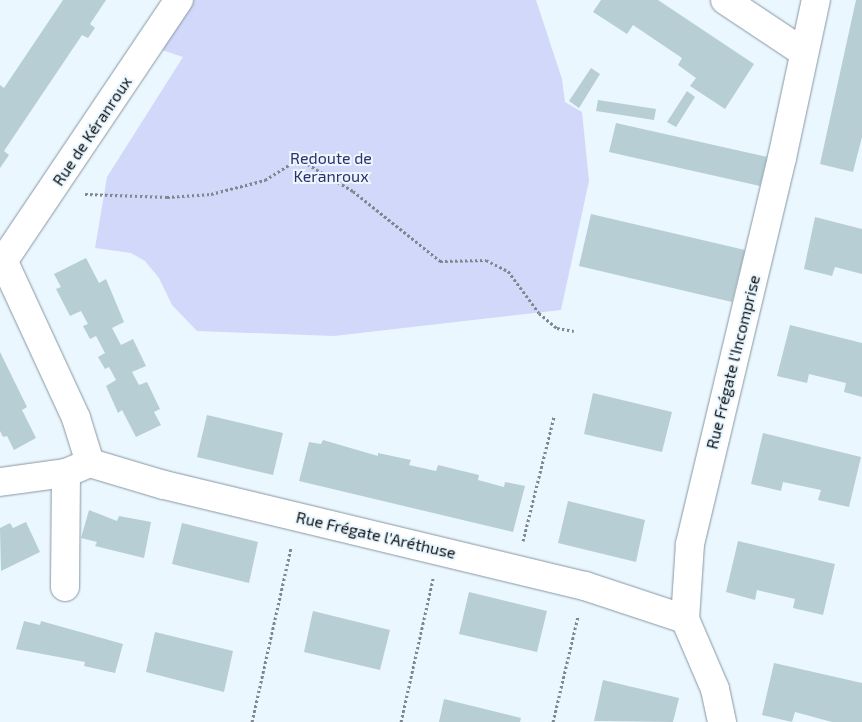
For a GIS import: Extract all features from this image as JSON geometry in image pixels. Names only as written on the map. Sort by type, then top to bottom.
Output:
[{"type":"street","name":"Rue de Kéranroux","points":[[78,468],[76,418],[2,264],[179,0]]},
{"type":"street","points":[[725,0],[803,52]]},
{"type":"street","name":"Rue Frégate l'Incomprise","points":[[722,722],[715,689],[685,619],[690,544],[782,158],[803,52],[816,0]]},
{"type":"street","points":[[65,587],[78,468]]},
{"type":"street","name":"Rue Frégate l'Aréthuse","points":[[0,482],[78,468],[164,485],[585,586],[685,619]]},
{"type":"path","points":[[52,192],[167,197],[211,194],[266,180],[299,159],[353,191],[440,261],[486,260],[508,271],[539,313],[557,328],[574,331]]},
{"type":"path","points":[[517,569],[554,417]]},
{"type":"path","points":[[252,722],[297,517]]},
{"type":"path","points":[[401,722],[432,582]]},
{"type":"path","points":[[553,722],[585,586]]},
{"type":"green space","name":"Redoute de Keranroux","points":[[194,0],[536,0],[562,79],[565,102],[582,112],[589,181],[561,310],[334,336],[197,331],[172,305],[159,278],[145,261],[131,253],[95,248],[107,177],[183,57],[162,50]]},
{"type":"building","points":[[63,0],[106,0],[90,24],[95,28],[88,38],[82,35],[4,151],[9,155],[0,168],[0,85],[4,88]]},
{"type":"building","points":[[601,0],[658,0],[754,64],[725,109],[690,86],[696,78],[678,65],[682,58],[633,25],[627,34],[593,12]]},
{"type":"building","points":[[856,0],[862,0],[862,137],[853,172],[820,164]]},
{"type":"building","points":[[591,68],[600,74],[579,108],[569,101]]},
{"type":"building","points":[[687,91],[695,97],[676,127],[667,122]]},
{"type":"building","points":[[598,100],[656,109],[654,120],[596,111]]},
{"type":"building","points":[[616,123],[767,157],[760,186],[609,152]]},
{"type":"building","points":[[591,214],[745,250],[732,302],[579,266]]},
{"type":"building","points":[[815,217],[862,229],[862,274],[835,267],[832,276],[804,269]]},
{"type":"building","points":[[86,258],[99,283],[106,279],[124,322],[112,328],[121,345],[133,339],[146,366],[132,372],[139,385],[147,382],[160,409],[154,412],[161,425],[136,437],[122,410],[118,413],[106,386],[116,380],[109,367],[105,369],[98,357],[105,353],[96,336],[90,339],[83,326],[88,324],[81,311],[70,316],[56,289],[61,287],[54,274]]},
{"type":"building","points":[[790,325],[862,343],[862,397],[844,392],[846,383],[809,374],[807,383],[777,376]]},
{"type":"building","points":[[0,352],[27,407],[22,410],[36,438],[14,450],[7,436],[3,437],[0,431]]},
{"type":"building","points":[[593,393],[672,412],[662,452],[584,434]]},
{"type":"building","points":[[207,415],[283,433],[273,475],[197,457]]},
{"type":"building","points":[[763,433],[861,457],[849,507],[818,500],[821,490],[783,482],[781,491],[751,484]]},
{"type":"building","points":[[323,440],[378,456],[378,453],[411,460],[409,465],[436,471],[438,465],[479,475],[478,480],[504,487],[505,482],[525,486],[513,532],[299,481],[309,442],[321,444]]},
{"type":"building","points":[[568,501],[645,520],[636,562],[558,543]]},
{"type":"building","points":[[89,510],[117,521],[119,516],[151,522],[144,558],[95,546],[97,542],[81,538]]},
{"type":"building","points":[[26,522],[40,552],[1,571],[0,528],[10,523],[13,528]]},
{"type":"building","points":[[182,523],[258,542],[249,583],[172,564]]},
{"type":"building","points":[[738,541],[835,564],[823,615],[793,608],[795,599],[757,590],[755,600],[726,592]]},
{"type":"building","points":[[469,592],[547,611],[537,652],[459,634]]},
{"type":"building","points":[[313,611],[390,630],[380,670],[304,652]]},
{"type":"building","points":[[24,621],[40,625],[41,621],[123,644],[115,673],[84,666],[85,662],[16,649]]},
{"type":"building","points":[[155,632],[233,651],[224,692],[146,672]]},
{"type":"building","points":[[774,663],[862,683],[862,722],[832,722],[795,712],[792,722],[762,715]]},
{"type":"building","points":[[603,680],[679,698],[673,722],[594,721]]},
{"type":"building","points":[[444,699],[521,718],[520,722],[439,722]]}]
